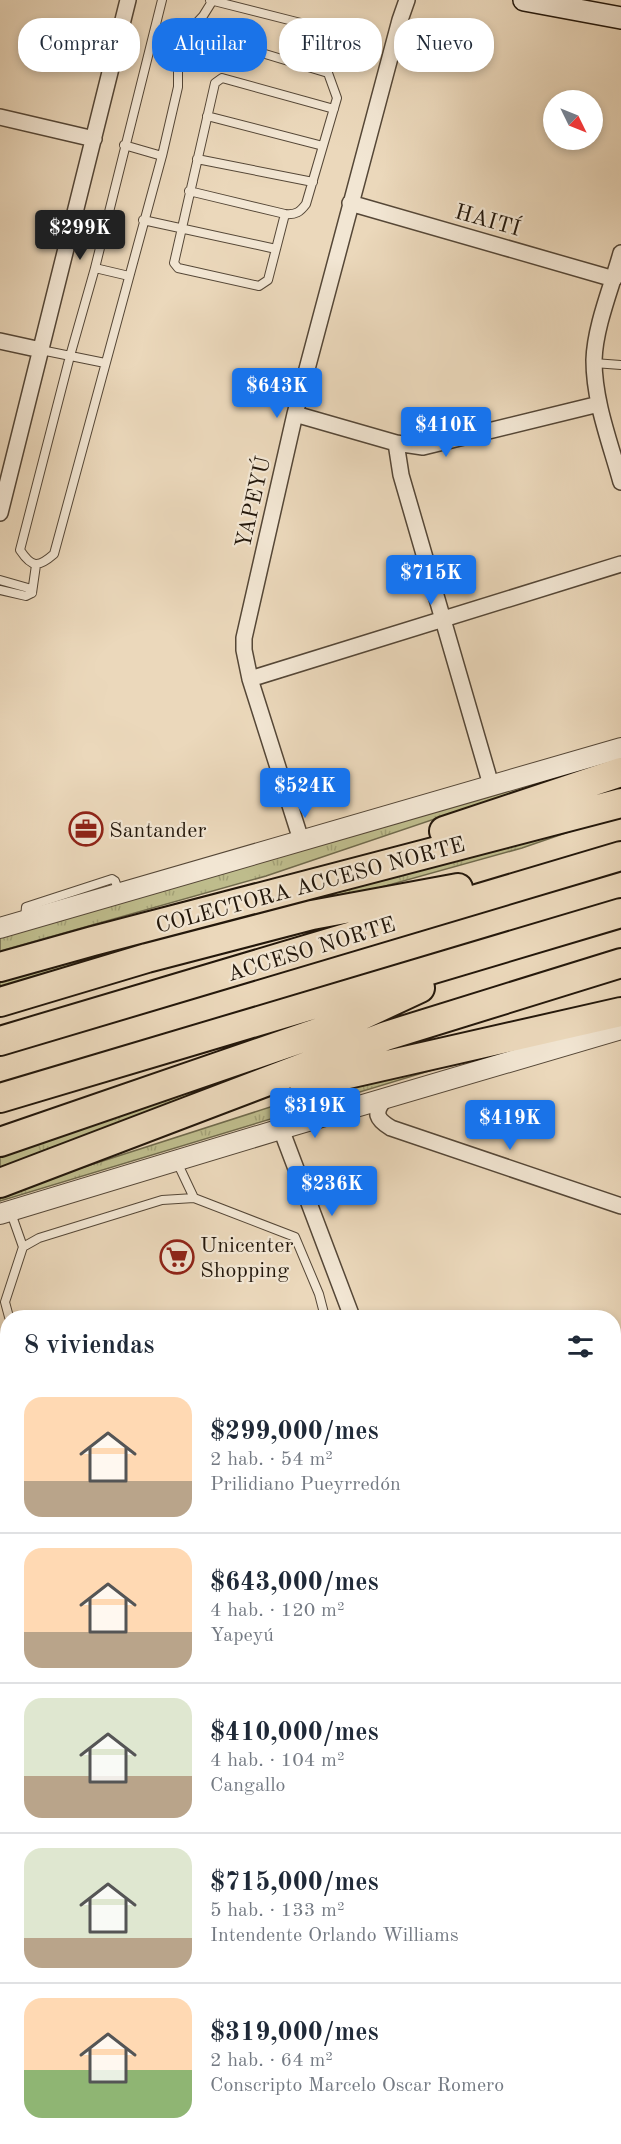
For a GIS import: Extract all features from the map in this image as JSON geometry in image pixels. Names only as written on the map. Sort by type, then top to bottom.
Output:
[{"type":"highway","points":[[215,908],[621,772]]},
{"type":"highway","name":"COLECTORA ACCESO NORTE","points":[[0,967],[215,908],[621,803]]},
{"type":"highway","points":[[0,1002],[147,958],[312,915],[613,858]]},
{"type":"highway","name":"ACCESO NORTE","points":[[0,1041],[613,858]]},
{"type":"highway","points":[[0,1098],[621,913]]},
{"type":"highway","points":[[0,1142],[343,1024],[504,948]]},
{"type":"highway","points":[[0,1183],[386,1036],[621,963]]},
{"type":"highway","points":[[171,1118],[323,1078],[621,1012]]},
{"type":"main road","points":[[524,0],[621,18]]},
{"type":"street","points":[[0,513],[128,0]]},
{"type":"street","name":"YAPEYÚ","points":[[301,840],[250,679],[244,638],[296,414],[350,203],[400,20],[408,0]]},
{"type":"street","points":[[0,117],[94,139]]},
{"type":"street","name":"HAITÍ","points":[[350,203],[614,279]]},
{"type":"street","points":[[621,253],[602,317],[594,363],[598,404],[621,482]]},
{"type":"street","points":[[0,340],[41,350]]},
{"type":"street","points":[[296,414],[396,443],[423,447],[598,404]]},
{"type":"street","points":[[396,443],[401,475],[491,785]]},
{"type":"street","points":[[250,679],[621,564]]},
{"type":"street","points":[[0,928],[621,748]]},
{"type":"street","points":[[5,1213],[176,1160],[621,1029]]},
{"type":"street","points":[[384,1100],[377,1114],[380,1120],[391,1128],[621,1206]]},
{"type":"street","points":[[281,1129],[349,1310]]},
{"type":"lane","points":[[162,0],[95,268],[20,550],[27,561],[36,565],[44,563],[54,554],[162,156],[178,87],[178,72]]},
{"type":"lane","points":[[201,18],[212,0],[282,18]]},
{"type":"lane","points":[[189,191],[294,214],[301,211],[306,204],[337,98],[328,73],[267,55]]},
{"type":"lane","points":[[285,213],[268,280],[259,286],[178,268],[174,263],[214,83],[222,78],[334,109]]},
{"type":"lane","points":[[207,116],[323,146]]},
{"type":"lane","points":[[124,146],[162,156]]},
{"type":"lane","points":[[197,159],[313,182]]},
{"type":"lane","points":[[143,220],[276,249]]},
{"type":"lane","points":[[95,268],[129,276]]},
{"type":"lane","points":[[41,350],[105,363]]},
{"type":"lane","points":[[594,363],[621,365]]},
{"type":"lane","points":[[32,593],[36,565]]},
{"type":"lane","points":[[0,580],[28,588],[32,593]]},
{"type":"lane","points":[[0,590],[26,596],[32,593]]},
{"type":"lane","points":[[176,1160],[194,1198]]},
{"type":"lane","points":[[7,1310],[4,1302],[23,1247],[39,1238],[162,1200],[194,1198],[295,1237],[319,1294],[323,1310]]},
{"type":"lane","points":[[5,1213],[23,1247]]},
{"type":"green space","points":[[621,756],[266,876],[0,951],[0,933]]},
{"type":"green space","points":[[621,814],[522,848],[0,993],[0,982],[200,924]]},
{"type":"green space","points":[[390,1022],[0,1168],[0,1156]]},
{"type":"green space","points":[[515,1045],[0,1201],[0,1194],[292,1100]]},
{"type":"place","name":"Santander","points":[[86,829]]},
{"type":"place","name":"Unicenter Shopping","points":[[177,1257]]}]
